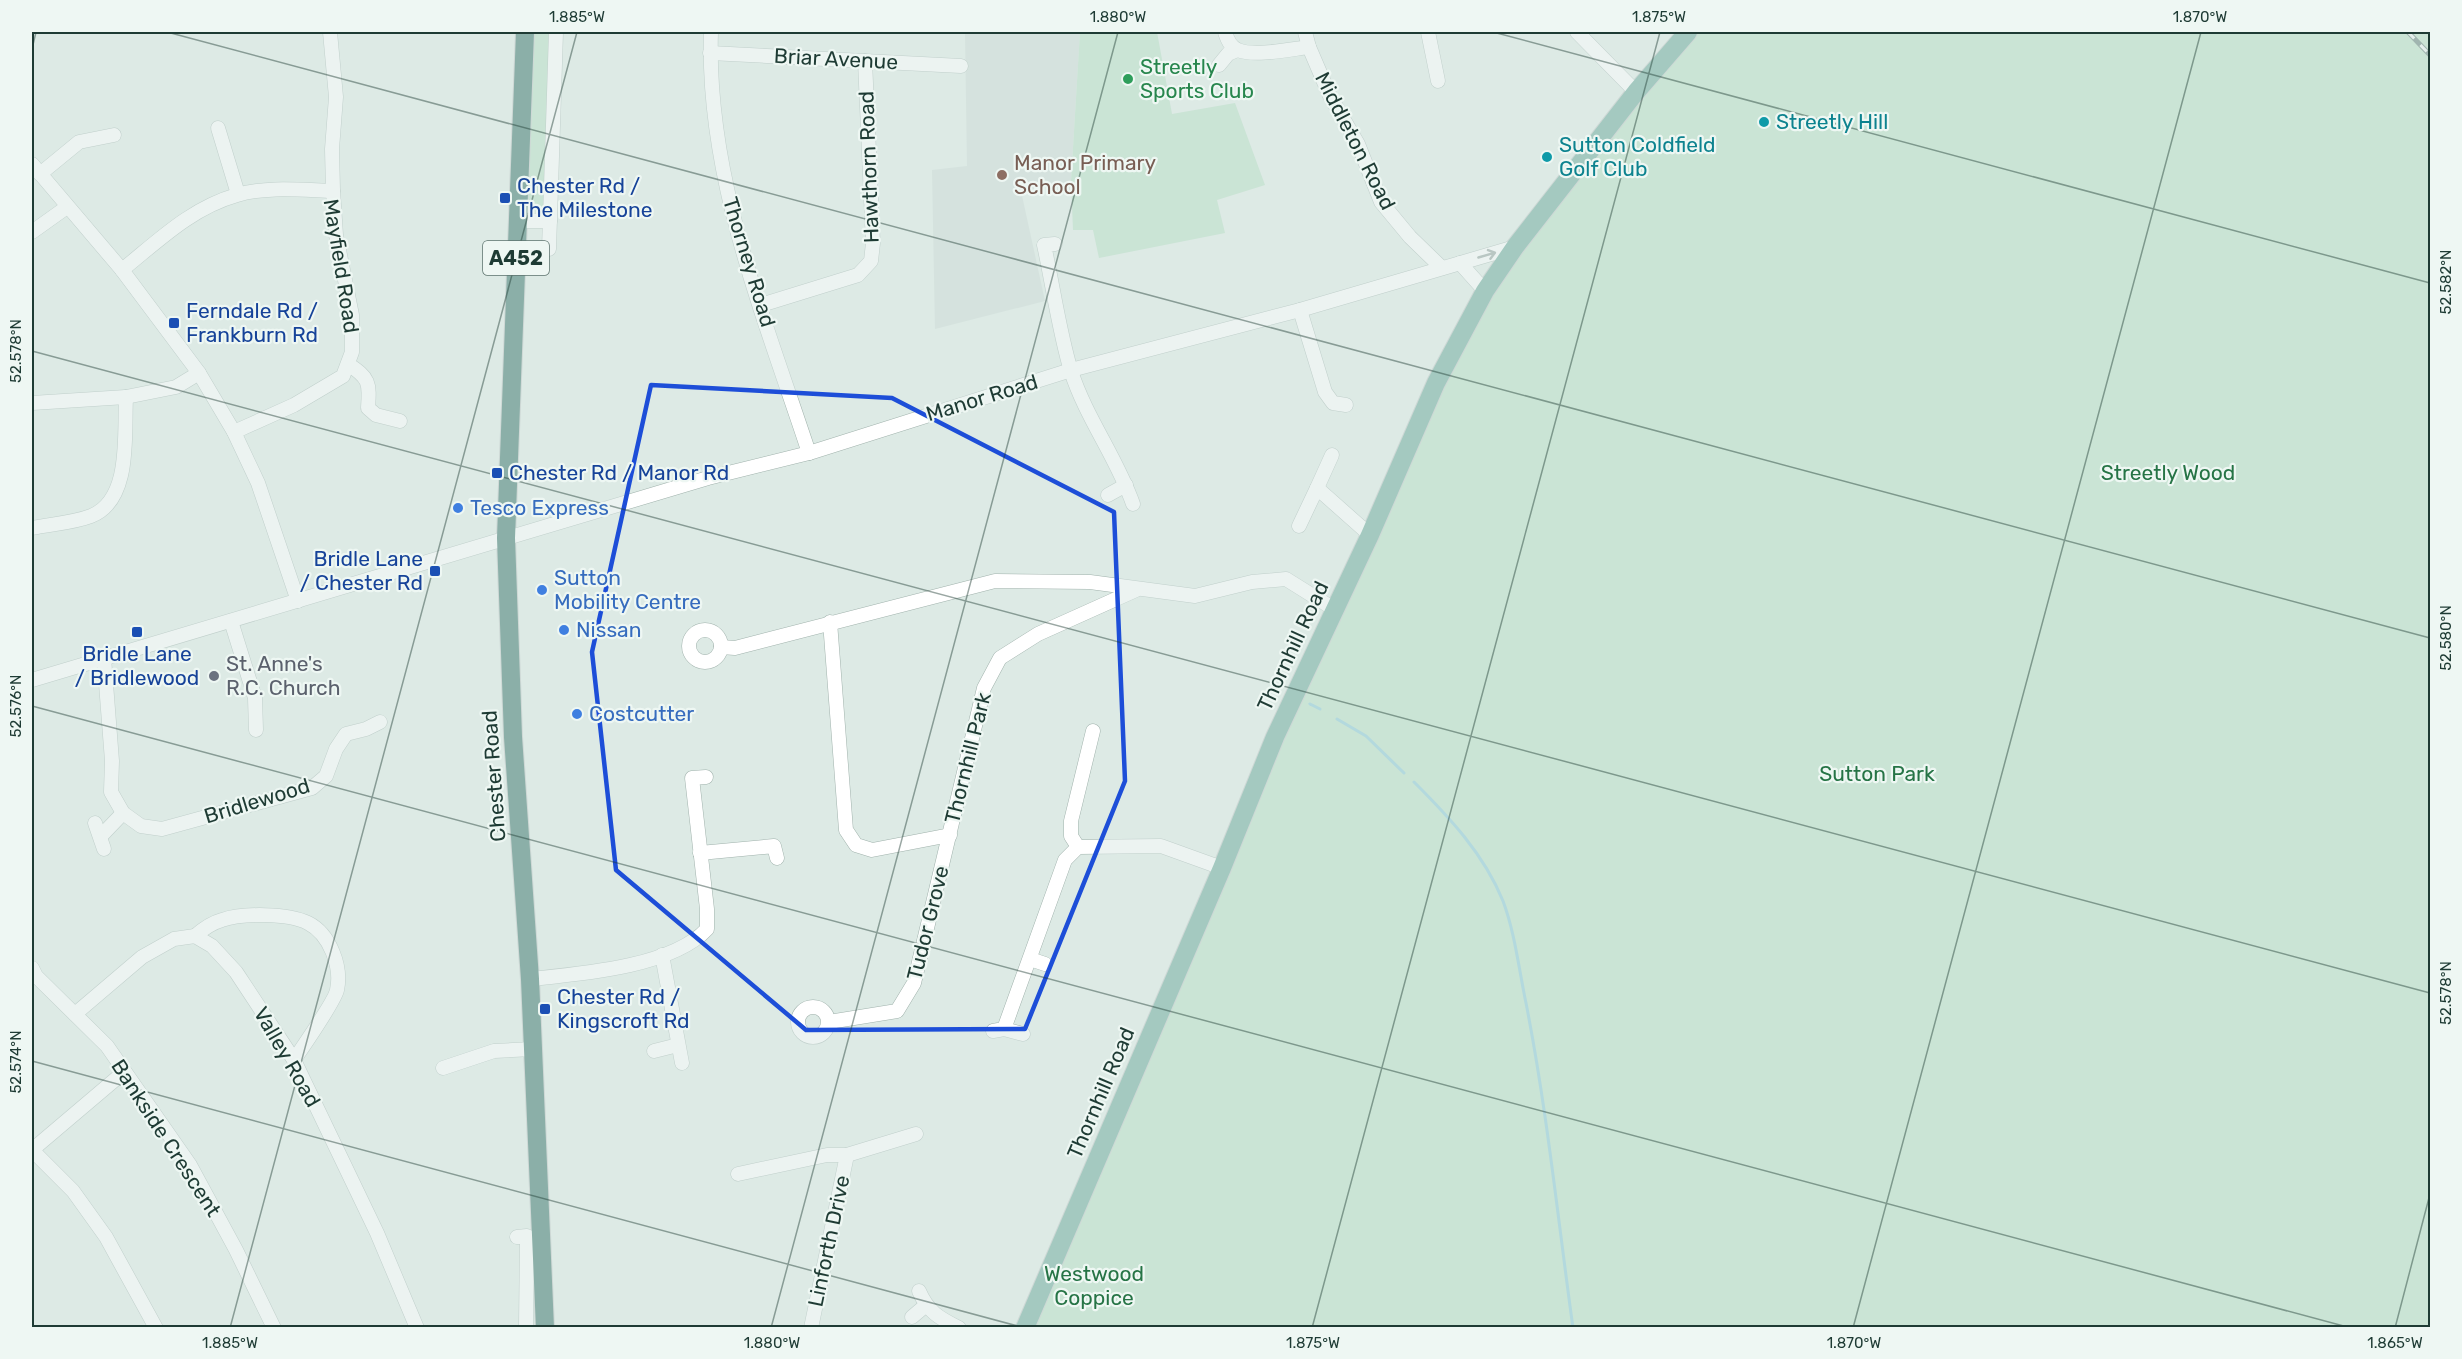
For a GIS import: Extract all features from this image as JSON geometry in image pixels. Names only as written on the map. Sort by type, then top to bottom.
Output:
[{"type":"highway","name":"Chester Road","points":[[525,32],[506,538],[513,737],[530,980],[545,1328]]},
{"type":"main road","name":"Thornhill Road","points":[[1025,1328],[1222,868],[1275,737],[1370,535],[1436,383],[1485,291],[1515,247],[1636,92],[1688,32]]},
{"type":"street","points":[[330,32],[336,96],[332,149],[333,191]]},
{"type":"street","points":[[549,249],[556,32]]},
{"type":"street","name":"Thorney Road","points":[[711,32],[710,53],[715,113],[730,210],[809,453]]},
{"type":"street","points":[[1225,32],[1227,41],[1237,50]]},
{"type":"street","name":"Middleton Road","points":[[1305,32],[1330,96],[1358,144],[1381,202],[1410,237],[1442,268]]},
{"type":"street","points":[[1428,32],[1438,81]]},
{"type":"street","points":[[1577,32],[1636,92]]},
{"type":"street","points":[[1219,65],[1228,54],[1237,50],[1256,52],[1309,47]]},
{"type":"street","name":"Briar Avenue","points":[[710,53],[961,66]]},
{"type":"street","name":"Hawthorn Road","points":[[761,305],[858,275],[871,261],[873,243],[864,61]]},
{"type":"street","points":[[218,128],[238,194]]},
{"type":"street","points":[[114,135],[79,142],[36,169],[122,270],[199,373],[234,432],[258,483],[298,601]]},
{"type":"street","name":"Mayfield Road","points":[[122,270],[183,220],[210,205],[238,194],[275,189],[333,191],[336,235],[352,315],[352,352],[348,364],[343,376],[294,405],[234,432]]},
{"type":"street","points":[[32,232],[67,207]]},
{"type":"street","points":[[517,221],[550,221]]},
{"type":"street","points":[[1055,244],[1044,245],[1071,370],[1095,428],[1126,485],[1133,504]]},
{"type":"street","name":"Manor Road","points":[[32,680],[708,478],[809,453],[1071,370],[1300,310],[1515,247]]},
{"type":"street","points":[[1460,263],[1485,291]]},
{"type":"street","points":[[1300,310],[1325,392],[1333,403],[1346,405]]},
{"type":"street","points":[[348,364],[365,376],[369,393],[368,408],[376,415],[400,420]]},
{"type":"street","points":[[32,403],[126,397],[176,387],[199,373]]},
{"type":"street","points":[[32,528],[92,516],[112,501],[122,479],[126,397]]},
{"type":"street","points":[[1299,526],[1332,455]]},
{"type":"street","points":[[1108,495],[1126,485]]},
{"type":"street","points":[[1317,488],[1370,535]]},
{"type":"street","name":"Thornhill Park","points":[[721,647],[735,648],[995,581],[1090,582],[1136,590],[1195,596],[1252,582],[1286,579],[1335,609]]},
{"type":"street","name":"Thornhill Park","points":[[830,622],[846,830],[856,845],[872,850],[950,836],[984,688],[1000,658],[1038,634],[1136,590]]},
{"type":"street","points":[[231,621],[255,698],[256,730]]},
{"type":"street","points":[[95,823],[102,843],[123,813],[111,792],[112,761],[104,658]]},
{"type":"street","name":"Bridlewood","points":[[123,813],[141,826],[162,829],[312,788],[326,776],[336,749],[346,734],[368,736],[380,722]]},
{"type":"street","points":[[1078,847],[1071,836],[1071,821],[1091,768],[1093,731]]},
{"type":"street","points":[[530,980],[598,972],[662,955],[696,941],[707,929],[707,909],[692,778],[706,777]]},
{"type":"street","name":"Tudor Grove","points":[[829,1022],[897,1011],[906,999],[914,984],[950,836]]},
{"type":"street","points":[[700,853],[774,846],[777,858]]},
{"type":"street","points":[[1023,1034],[999,1030],[1030,959],[1065,860],[1078,847],[1161,846],[1222,868]]},
{"type":"street","points":[[1054,890],[1069,894]]},
{"type":"street","points":[[75,1014],[142,957],[174,939],[195,936],[208,925],[224,919],[246,916],[283,916],[308,923],[324,936],[336,960],[339,980],[337,994],[294,1060]]},
{"type":"street","name":"Valley Road","points":[[195,936],[212,946],[236,972],[294,1060],[377,1233],[417,1328]]},
{"type":"street","points":[[662,955],[681,1064]]},
{"type":"street","points":[[1030,959],[1045,964]]},
{"type":"street","name":"Bankside Crescent","points":[[32,968],[36,976],[107,1046],[190,1166],[236,1250],[274,1328]]},
{"type":"street","points":[[654,1051],[678,1045]]},
{"type":"street","points":[[442,1068],[494,1051],[532,1049]]},
{"type":"street","points":[[124,1072],[32,1150],[73,1191],[106,1237],[156,1328]]},
{"type":"street","points":[[747,1176],[827,1155],[847,1155],[903,1144],[916,1134]]},
{"type":"street","name":"Linforth Drive","points":[[811,1328],[847,1155]]},
{"type":"street","points":[[517,1237],[526,1236],[526,1328]]},
{"type":"street","points":[[919,1291],[925,1306],[940,1318],[959,1328]]},
{"type":"street","points":[[912,1317],[925,1306]]},
{"type":"highlighted area","points":[[651,385],[892,398],[1114,512],[1125,781],[1025,1029],[806,1030],[616,870],[592,652]]},
{"type":"shaded area","name":"Manor Primary School","points":[[965,32],[1080,32],[1071,181],[1021,191],[1045,301],[935,329],[932,170],[967,166]]},
{"type":"green space","points":[[533,32],[551,32],[545,206],[541,215],[528,211]]},
{"type":"green space","points":[[1080,32],[1157,32],[1172,114],[1235,103],[1265,185],[1217,200],[1225,233],[1099,258],[1093,230],[1073,230],[1071,181]]},
{"type":"green space","name":"Sutton Park","points":[[1699,32],[2430,32],[2430,1327],[1031,1328],[1342,605],[1472,325],[1525,243],[1592,153]]},
{"type":"waterway","points":[[1310,704],[1320,709]]},
{"type":"waterway","points":[[1337,719],[1366,736],[1404,773]]},
{"type":"waterway","points":[[1414,782],[1453,823],[1476,852],[1495,884],[1511,926],[1540,1084],[1573,1328]]},
{"type":"railway","points":[[2408,32],[2430,55]]},
{"type":"place","name":"Streetly Sports Club","points":[[1128,79]]},
{"type":"place","name":"Streetly Hill","points":[[1764,122]]},
{"type":"place","name":"Sutton Coldfield Golf Club","points":[[1547,157]]},
{"type":"place","name":"Manor Primary School","points":[[1002,175]]},
{"type":"place","name":"Chester Rd / The Milestone","points":[[505,198]]},
{"type":"place","name":"Ferndale Rd / Frankburn Rd","points":[[174,323]]},
{"type":"place","name":"Chester Rd / Manor Rd","points":[[497,473]]},
{"type":"place","name":"Tesco Express","points":[[458,508]]},
{"type":"place","name":"Bridle Lane / Chester Rd","points":[[435,571]]},
{"type":"place","name":"Sutton Mobility Centre","points":[[542,590]]},
{"type":"place","name":"Nissan","points":[[564,630]]},
{"type":"place","name":"Bridle Lane / Bridlewood","points":[[137,632]]},
{"type":"place","name":"St. Anne's R.C. Church","points":[[214,676]]},
{"type":"place","name":"Costcutter","points":[[577,714]]},
{"type":"place","name":"Chester Rd / Kingscroft Rd","points":[[545,1009]]},
{"type":"park label","name":"Streetly Wood","points":[[2168,473]]},
{"type":"park label","name":"Westwood Coppice","points":[[1094,1286]]}]
